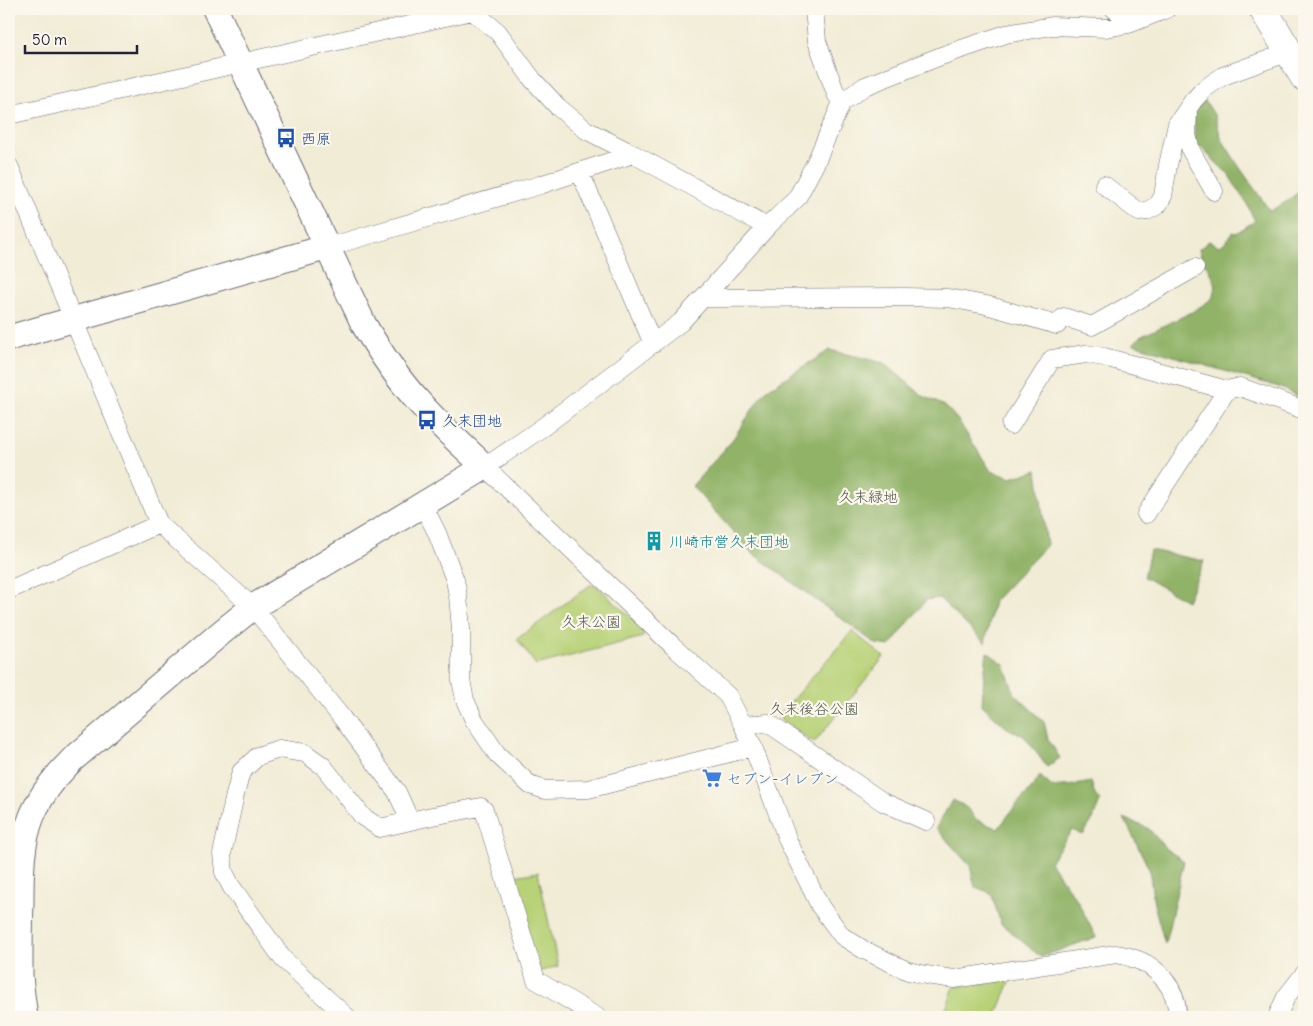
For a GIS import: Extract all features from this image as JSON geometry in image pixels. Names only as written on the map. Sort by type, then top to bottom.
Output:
[{"type":"main road","points":[[1263,9],[1298,60]]},
{"type":"street","points":[[215,9],[364,325],[378,349],[417,400],[673,646],[728,696],[753,748],[788,841],[820,906],[842,936],[864,950],[908,971],[954,979],[1116,954],[1133,958],[1149,966],[1163,977],[1176,1002],[1177,1017]]},
{"type":"street","points":[[814,9],[817,42],[836,94],[842,102]]},
{"type":"street","points":[[1114,9],[1134,22]]},
{"type":"street","points":[[25,1017],[20,977],[22,869],[14,834],[32,816],[42,795],[72,760],[253,607],[485,467],[543,427],[681,322],[767,227],[797,198],[815,164],[842,102],[865,86],[941,56],[1006,34],[1052,26],[1106,28],[1129,24],[1167,9]]},
{"type":"street","points":[[9,115],[242,64],[471,10],[498,32],[533,80],[558,108],[586,130],[767,227]]},
{"type":"street","points":[[1104,185],[1139,212],[1147,211],[1158,205],[1164,196],[1168,165],[1177,124],[1204,89],[1223,76],[1298,60]]},
{"type":"street","points":[[1188,108],[1187,135],[1192,151],[1214,191]]},
{"type":"street","points":[[9,338],[540,185],[633,154]]},
{"type":"street","points":[[9,166],[159,524],[253,607],[342,718],[397,792],[410,821]]},
{"type":"street","points":[[580,172],[653,344]]},
{"type":"street","points":[[704,298],[948,298],[986,305],[1057,325],[1064,317],[1092,326],[1194,268]]},
{"type":"street","points":[[1011,425],[1052,359],[1086,354],[1104,357],[1227,390],[1240,387],[1304,410]]},
{"type":"street","points":[[1146,514],[1227,390]]},
{"type":"street","points":[[423,505],[437,533],[455,580],[462,629],[461,680],[465,700],[474,720],[497,754],[530,785],[545,790],[588,790],[753,748]]},
{"type":"street","points":[[9,590],[159,524]]},
{"type":"street","points":[[743,725],[768,723],[883,802],[926,821]]},
{"type":"street","points":[[347,1017],[283,959],[231,886],[224,872],[222,854],[241,772],[258,756],[279,749],[304,753],[323,766],[363,817],[380,828],[481,807],[484,810],[536,980],[597,1017]]},
{"type":"street","points":[[1277,1017],[1286,997],[1301,983]]},
{"type":"green space","points":[[1204,99],[1215,116],[1221,138],[1270,211],[1286,202],[1301,190],[1302,192],[1304,191],[1304,400],[1282,388],[1133,344],[1140,337],[1192,312],[1212,299],[1215,288],[1214,280],[1202,262],[1199,249],[1209,241],[1218,246],[1220,245],[1232,232],[1236,233],[1255,221],[1247,204],[1228,174],[1196,143],[1193,113]]},
{"type":"green space","name":"久末緑地","points":[[830,350],[884,363],[923,396],[945,406],[957,419],[991,471],[1011,478],[1037,470],[1047,545],[994,601],[985,643],[939,598],[926,600],[890,646],[876,644],[752,553],[692,486],[731,442],[760,398],[769,388]]},
{"type":"green space","points":[[1150,550],[1204,561],[1187,601],[1144,577]]},
{"type":"green space","name":"久末公園","points":[[590,585],[597,586],[643,629],[643,637],[536,665],[517,639]]},
{"type":"green space","name":"久末後谷公園","points":[[852,631],[884,657],[814,743],[781,720],[780,714]]},
{"type":"green space","points":[[987,652],[1004,664],[1014,693],[1044,722],[1048,739],[1060,758],[1047,767],[1024,736],[1007,728],[982,705]]},
{"type":"green space","points":[[1040,776],[1052,787],[1091,782],[1095,795],[1100,801],[1093,819],[1083,835],[1072,830],[1050,862],[1078,902],[1096,937],[1041,957],[1001,924],[991,893],[975,887],[970,866],[936,828],[952,800],[966,807],[975,819],[998,829]]},
{"type":"green space","points":[[1124,818],[1149,829],[1166,849],[1184,861],[1165,944],[1154,904],[1149,869]]},
{"type":"green space","points":[[538,872],[558,966],[535,973],[510,877]]},
{"type":"green space","points":[[1011,979],[996,1017],[943,1017],[954,987]]},
{"type":"place","name":"西原","points":[[286,138]]},
{"type":"place","name":"久末団地","points":[[427,420]]},
{"type":"place","name":"川崎市営久末団地","points":[[654,541]]},
{"type":"place","name":"セブン-イレブン","points":[[712,778]]}]
